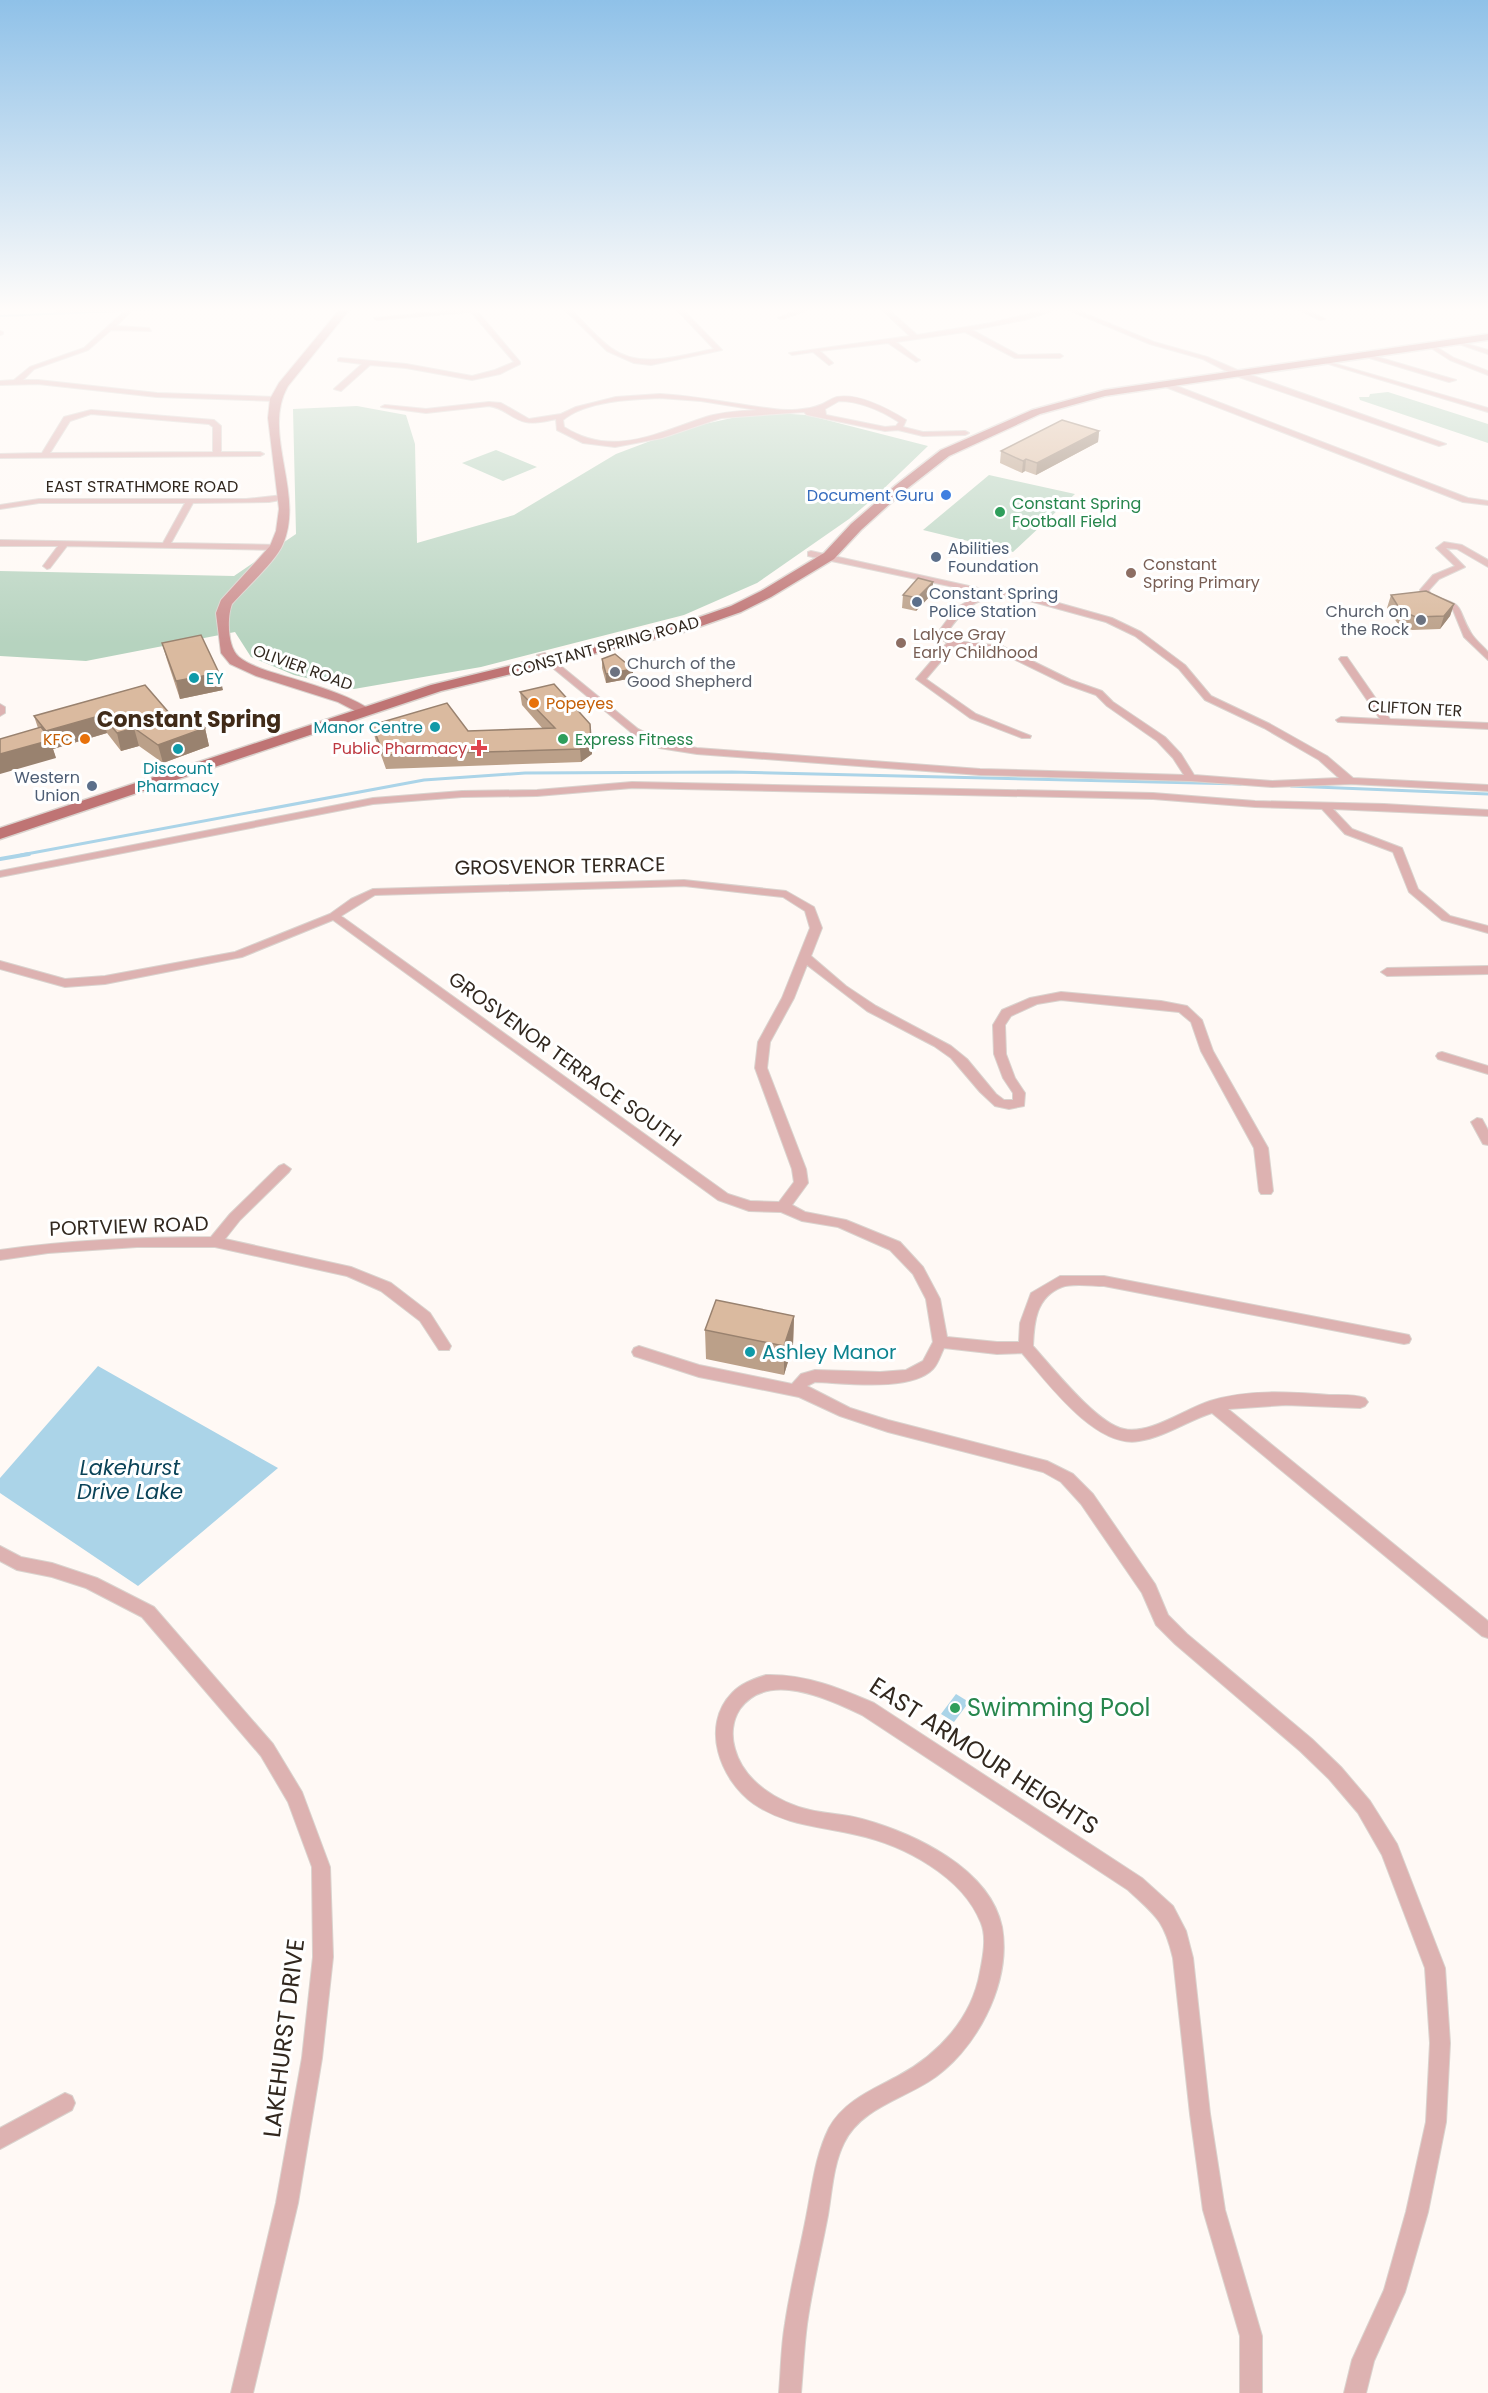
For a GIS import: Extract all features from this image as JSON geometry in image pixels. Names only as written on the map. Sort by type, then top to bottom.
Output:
[{"type":"main road","name":"OLIVIER ROAD","points":[[273,421],[283,497],[282,531],[276,548],[226,603],[222,620],[228,652],[235,662],[248,668],[357,707]]},
{"type":"main road","name":"CONSTANT SPRING ROAD","points":[[0,827],[357,707],[436,688],[680,621],[754,592],[811,554],[898,476],[936,448],[965,433],[997,421]]},
{"type":"main road","name":"CONSTANT SPRING ROAD","points":[[545,658],[682,628],[736,609],[776,589],[829,556],[856,527],[900,488],[945,453],[1018,421]]},
{"type":"main road","name":"CONSTANT SPRING ROAD","points":[[0,834],[357,707]]},
{"type":"street","points":[[45,455],[66,421]]},
{"type":"street","points":[[195,421],[211,422],[217,426],[217,453]]},
{"type":"street","points":[[533,421],[560,428],[587,442],[614,445],[641,442],[702,421]]},
{"type":"street","points":[[559,421],[560,428]]},
{"type":"street","points":[[850,421],[870,427],[898,428],[923,434],[965,433]]},
{"type":"street","points":[[898,428],[903,422],[901,421]]},
{"type":"street","points":[[1261,421],[1466,500],[1488,504]]},
{"type":"street","points":[[1375,421],[1442,444]]},
{"type":"street","points":[[0,456],[260,454]]},
{"type":"street","name":"EAST STRATHMORE ROAD","points":[[0,507],[39,501],[269,500],[283,497]]},
{"type":"street","points":[[166,545],[190,501]]},
{"type":"street","points":[[7,551],[15,542]]},
{"type":"street","points":[[0,543],[276,548]]},
{"type":"street","points":[[47,566],[64,543]]},
{"type":"street","points":[[1488,564],[1460,547],[1444,545],[1440,548],[1461,567],[1436,577],[1424,590],[1426,598],[1444,602],[1457,609],[1467,635],[1488,657]]},
{"type":"street","points":[[811,554],[1000,594],[1027,597],[1109,620],[1138,634],[1182,667],[1208,698],[1267,726],[1323,758],[1344,778],[1351,780]]},
{"type":"street","points":[[1000,594],[983,595],[968,603],[959,610],[941,635],[952,643],[999,648],[1068,682],[1099,693],[1110,704],[1161,739],[1177,756],[1191,778]]},
{"type":"street","points":[[952,643],[921,680],[973,716],[1026,736]]},
{"type":"street","points":[[545,658],[635,731],[663,746],[697,752],[980,772],[1191,778],[1272,784],[1351,780],[1488,788]]},
{"type":"street","points":[[1344,659],[1387,722]]},
{"type":"street","points":[[0,707],[0,713]]},
{"type":"street","name":"CLIFTON TER","points":[[1341,720],[1488,726]]},
{"type":"street","points":[[0,874],[373,801],[462,794],[537,793],[599,787],[751,786],[993,794],[1129,795],[1198,798],[1255,804],[1488,813]]},
{"type":"street","points":[[1325,805],[1336,823],[1349,833],[1363,841],[1398,850],[1413,890],[1446,918],[1488,930]]},
{"type":"street","name":"GROSVENOR TERRACE","points":[[0,965],[65,983],[105,980],[238,955],[334,916],[373,892],[480,887],[684,883],[786,894],[810,909],[816,928],[788,998],[764,1042],[761,1068],[799,1169],[801,1183],[783,1207]]},
{"type":"street","name":"GROSVENOR TERRACE SOUTH","points":[[334,916],[723,1197],[749,1206],[783,1207],[802,1216],[841,1223],[895,1246],[918,1271],[933,1299],[940,1342]]},
{"type":"street","points":[[805,957],[841,988],[881,1015],[955,1056],[995,1103],[1010,1107],[1019,1102],[1019,1093],[1009,1078],[999,1054],[999,1025],[1006,1013],[1034,1001],[1061,996],[1182,1009],[1196,1020],[1207,1051],[1261,1148],[1266,1191]]},
{"type":"street","points":[[1387,972],[1488,970]]},
{"type":"street","points":[[1442,1056],[1488,1070]]},
{"type":"street","points":[[1477,1122],[1488,1141]]},
{"type":"street","points":[[215,1242],[235,1217],[284,1169]]},
{"type":"street","name":"PORTVIEW ROAD","points":[[0,1255],[48,1248],[137,1242],[215,1242],[351,1272],[386,1287],[425,1317],[444,1346]]},
{"type":"street","points":[[1360,1401],[1286,1400],[1214,1406],[1139,1437],[1115,1434],[1082,1407],[1026,1347],[1027,1323],[1036,1297],[1060,1281],[1104,1281],[1404,1339]]},
{"type":"street","points":[[802,1392],[799,1385],[806,1378],[815,1376],[880,1378],[909,1376],[928,1365],[940,1342],[997,1348],[1026,1347]]},
{"type":"street","points":[[639,1352],[699,1371],[802,1392],[844,1412],[888,1426],[1047,1467],[1067,1478],[1087,1499],[1149,1589],[1162,1620],[1335,1773],[1364,1807],[1390,1850],[1436,1968],[1440,2043],[1436,2122],[1417,2212],[1394,2292],[1364,2360],[1355,2393]]},
{"type":"street","points":[[1214,1406],[1488,1631]]},
{"type":"street","name":"LAKEHURST DRIVE","points":[[0,1553],[17,1563],[52,1570],[91,1583],[148,1612],[267,1750],[296,1798],[321,1868],[323,1957],[312,2058],[287,2203],[242,2393]]},
{"type":"street","name":"EAST ARMOUR HEIGHTS","points":[[789,2393],[796,2324],[827,2166],[838,2133],[860,2106],[909,2082],[947,2054],[964,2037],[991,1976],[992,1925],[970,1887],[941,1863],[906,1845],[860,1827],[795,1815],[759,1797],[738,1774],[723,1743],[728,1709],[747,1687],[773,1682],[809,1686],[833,1693],[868,1709],[1135,1884],[1166,1913],[1176,1932],[1183,1958],[1199,2103],[1214,2210],[1251,2336],[1251,2393]]},
{"type":"street","points":[[0,2139],[65,2103]]},
{"type":"green space","points":[[293,421],[408,421],[415,444],[417,543],[514,515],[616,454],[682,429],[720,421],[829,421],[928,446],[849,519],[757,583],[684,615],[481,667],[354,689],[294,675],[251,657],[235,632],[86,661],[0,656],[0,571],[234,576],[296,534]]},
{"type":"green space","points":[[1422,421],[1478,421],[1488,424],[1488,443]]},
{"type":"green space","points":[[496,450],[537,467],[503,481],[462,463]]},
{"type":"green space","name":"Constant Spring Football Field","points":[[989,475],[1075,494],[1013,552],[923,530]]},
{"type":"water","name":"Lakehurst Drive Lake","points":[[98,1366],[278,1468],[138,1586],[0,1493],[0,1478]]},
{"type":"water","name":"Swimming Pool","points":[[956,1694],[969,1702],[954,1722],[941,1714]]},
{"type":"building","points":[[1061,421],[1099,431],[1037,463],[1026,459],[1023,461],[1001,451]]},
{"type":"building","points":[[918,578],[933,582],[917,598],[903,595]]},
{"type":"building","points":[[1426,591],[1454,604],[1444,616],[1416,617],[1401,611],[1391,595]]},
{"type":"building","points":[[201,635],[219,673],[176,681],[162,643]]},
{"type":"building","points":[[615,654],[633,669],[606,674],[602,659]]},
{"type":"building","points":[[554,684],[590,724],[591,740],[580,749],[384,755],[372,725],[447,703],[468,731],[555,728],[520,692]]},
{"type":"building","points":[[145,685],[177,722],[194,716],[205,728],[158,745],[134,728],[117,733],[102,715],[46,731],[34,716]]},
{"type":"building","points":[[41,727],[51,740],[0,754],[0,739]]},
{"type":"building","points":[[716,1300],[794,1316],[784,1346],[705,1330]]},
{"type":"waterway","points":[[21,855],[424,780],[525,773],[732,772],[1241,784]]},
{"type":"waterway","points":[[1291,786],[1488,794]]},
{"type":"waterway","points":[[0,859],[29,854]]},
{"type":"place","name":"Document Guru","points":[[946,495]]},
{"type":"place","name":"Constant Spring Football Field","points":[[1000,512]]},
{"type":"place","name":"Abilities Foundation","points":[[936,557]]},
{"type":"place","name":"Constant Spring Primary","points":[[1131,573]]},
{"type":"place","name":"Constant Spring Police Station","points":[[917,602]]},
{"type":"place","name":"Church on the Rock","points":[[1421,620]]},
{"type":"place","name":"Lalyce Gray Early Childhood","points":[[901,643]]},
{"type":"place","name":"Church of the Good Shepherd","points":[[615,672]]},
{"type":"place","name":"EY","points":[[194,678]]},
{"type":"place","name":"Popeyes","points":[[534,703]]},
{"type":"place","name":"Manor Centre","points":[[435,727]]},
{"type":"place","name":"KFC","points":[[85,739]]},
{"type":"place","name":"Express Fitness","points":[[563,739]]},
{"type":"place","name":"Public Pharmacy","points":[[479,748]]},
{"type":"place","name":"Discount Pharmacy","points":[[178,749]]},
{"type":"place","name":"Western Union","points":[[92,786]]},
{"type":"place","name":"Ashley Manor","points":[[750,1352]]},
{"type":"place","name":"Swimming Pool","points":[[955,1708]]},
{"type":"district","name":"Constant Spring","points":[[189,719]]}]
